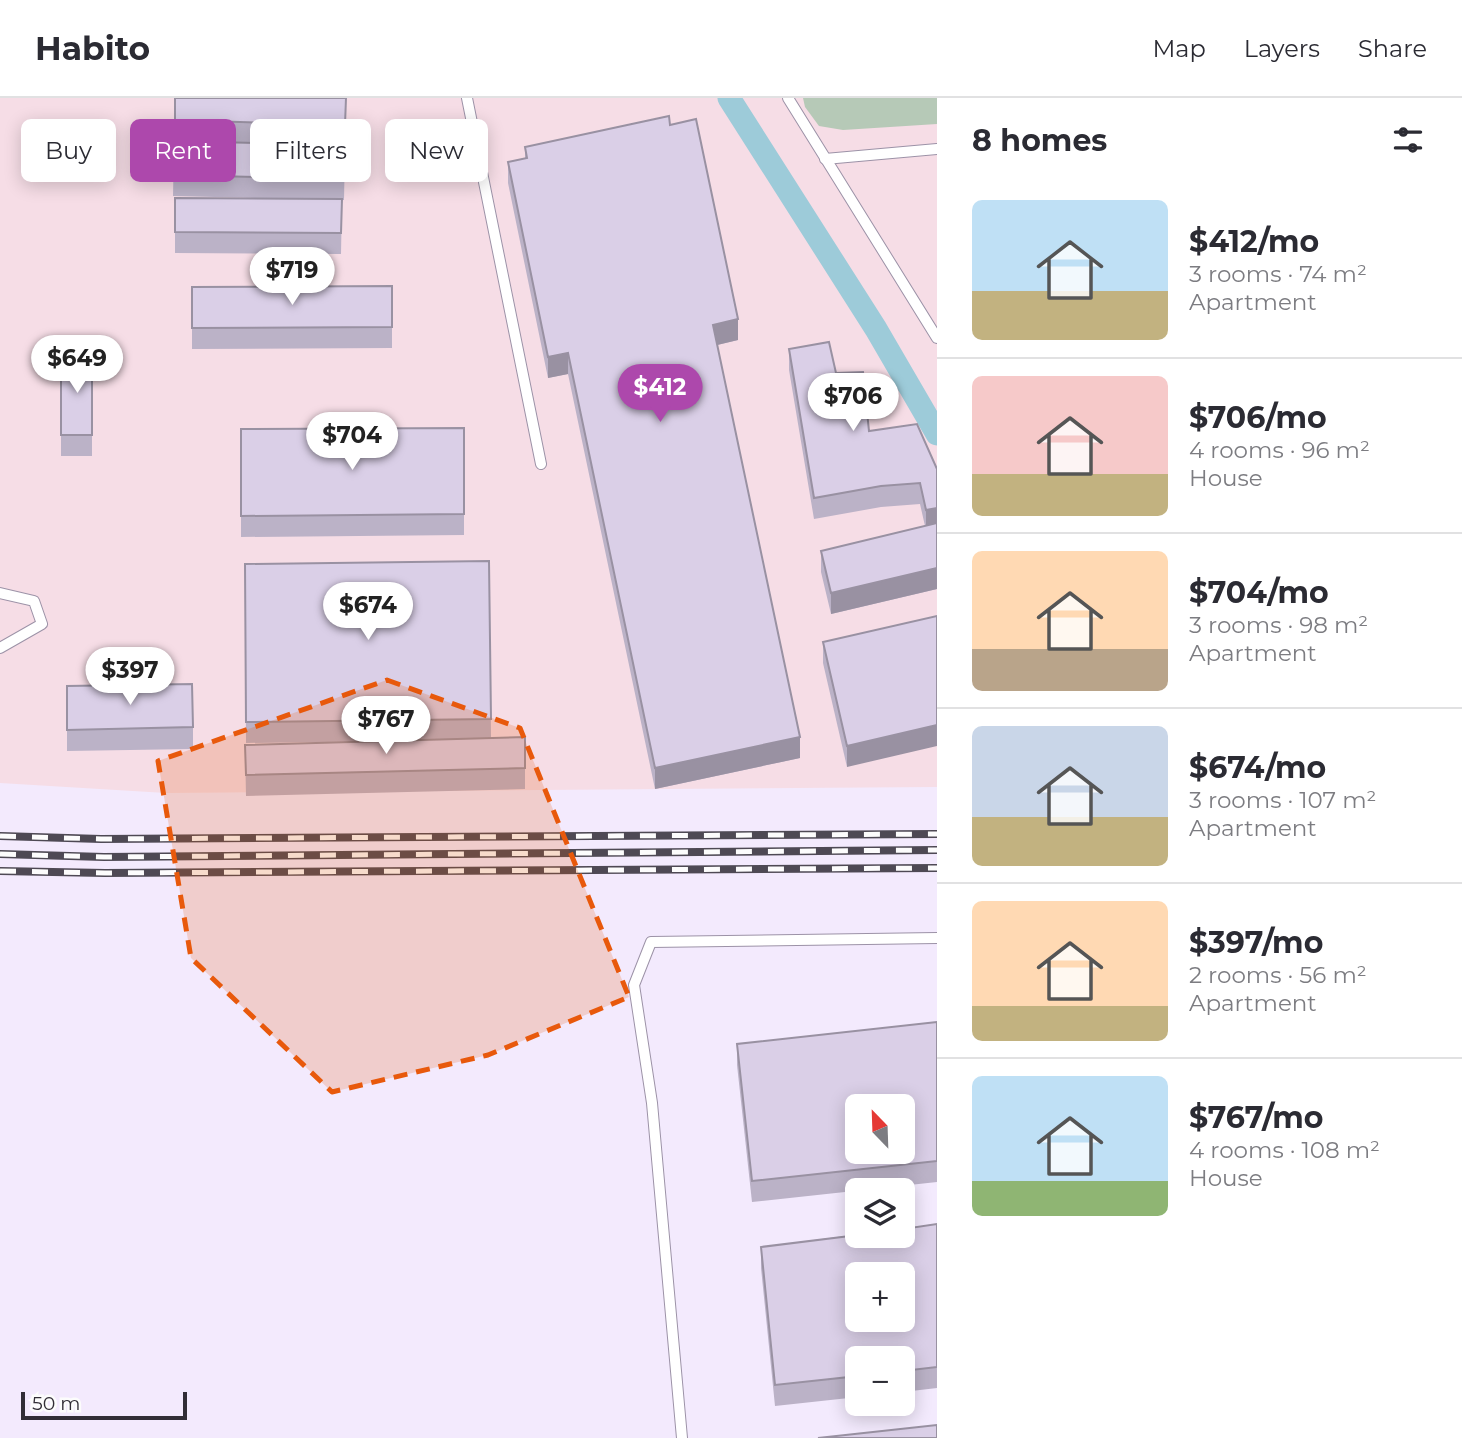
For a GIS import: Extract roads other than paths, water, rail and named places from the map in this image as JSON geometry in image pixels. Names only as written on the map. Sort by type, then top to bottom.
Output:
[{"type":"lane","points":[[467,98],[541,464]]},
{"type":"lane","points":[[789,98],[937,338]]},
{"type":"lane","points":[[825,159],[937,149]]},
{"type":"lane","points":[[0,593],[34,600],[42,624],[0,648]]},
{"type":"lane","points":[[681,1438],[652,1103],[634,985],[651,942],[937,938]]},
{"type":"waterway","points":[[729,98],[876,329],[937,434]]},
{"type":"railway","points":[[0,836],[101,839],[937,834]]},
{"type":"railway","points":[[0,854],[104,857],[937,850]]},
{"type":"railway","points":[[0,871],[105,873],[937,868]]}]
